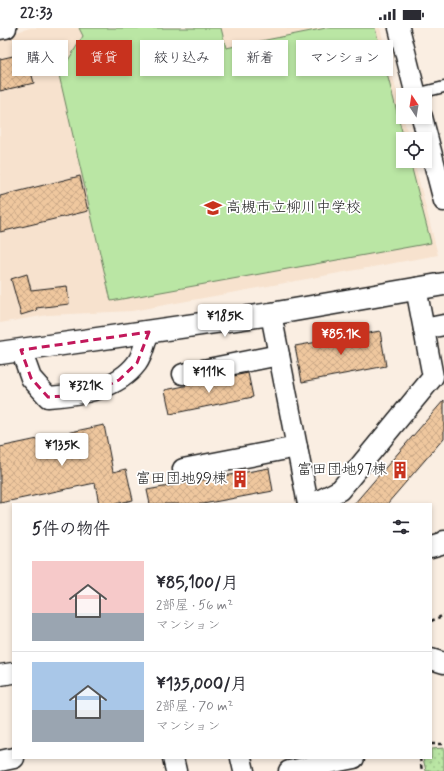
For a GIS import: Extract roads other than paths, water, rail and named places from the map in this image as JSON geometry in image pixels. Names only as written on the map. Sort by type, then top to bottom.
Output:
[{"type":"street","points":[[0,29],[6,28]]},
{"type":"street","points":[[398,28],[414,88]]},
{"type":"street","points":[[424,124],[444,201]]},
{"type":"street","points":[[10,352],[271,314],[444,284]]},
{"type":"street","points":[[314,503],[340,490],[433,377],[416,288]]},
{"type":"street","points":[[271,314],[308,503]]},
{"type":"street","points":[[424,329],[444,324]]},
{"type":"street","points":[[10,352],[48,397],[65,396],[98,390],[119,380],[138,363],[149,332]]},
{"type":"street","points":[[183,374],[279,355]]},
{"type":"street","points":[[183,469],[297,447]]},
{"type":"street","points":[[432,546],[444,542]]},
{"type":"street","points":[[432,659],[444,663]]},
{"type":"street","points":[[0,675],[12,672]]},
{"type":"street","points":[[0,761],[12,758]]},
{"type":"street","points":[[173,759],[176,771]]},
{"type":"street","points":[[241,759],[244,771]]},
{"type":"street","points":[[289,771],[349,759]]},
{"type":"lane","points":[[432,90],[444,87]]},
{"type":"place","name":"高槻市立柳川中学校","points":[[213,208]]},
{"type":"place","name":"富田団地97棟","points":[[400,470]]},
{"type":"place","name":"富田団地99棟","points":[[240,479]]}]
